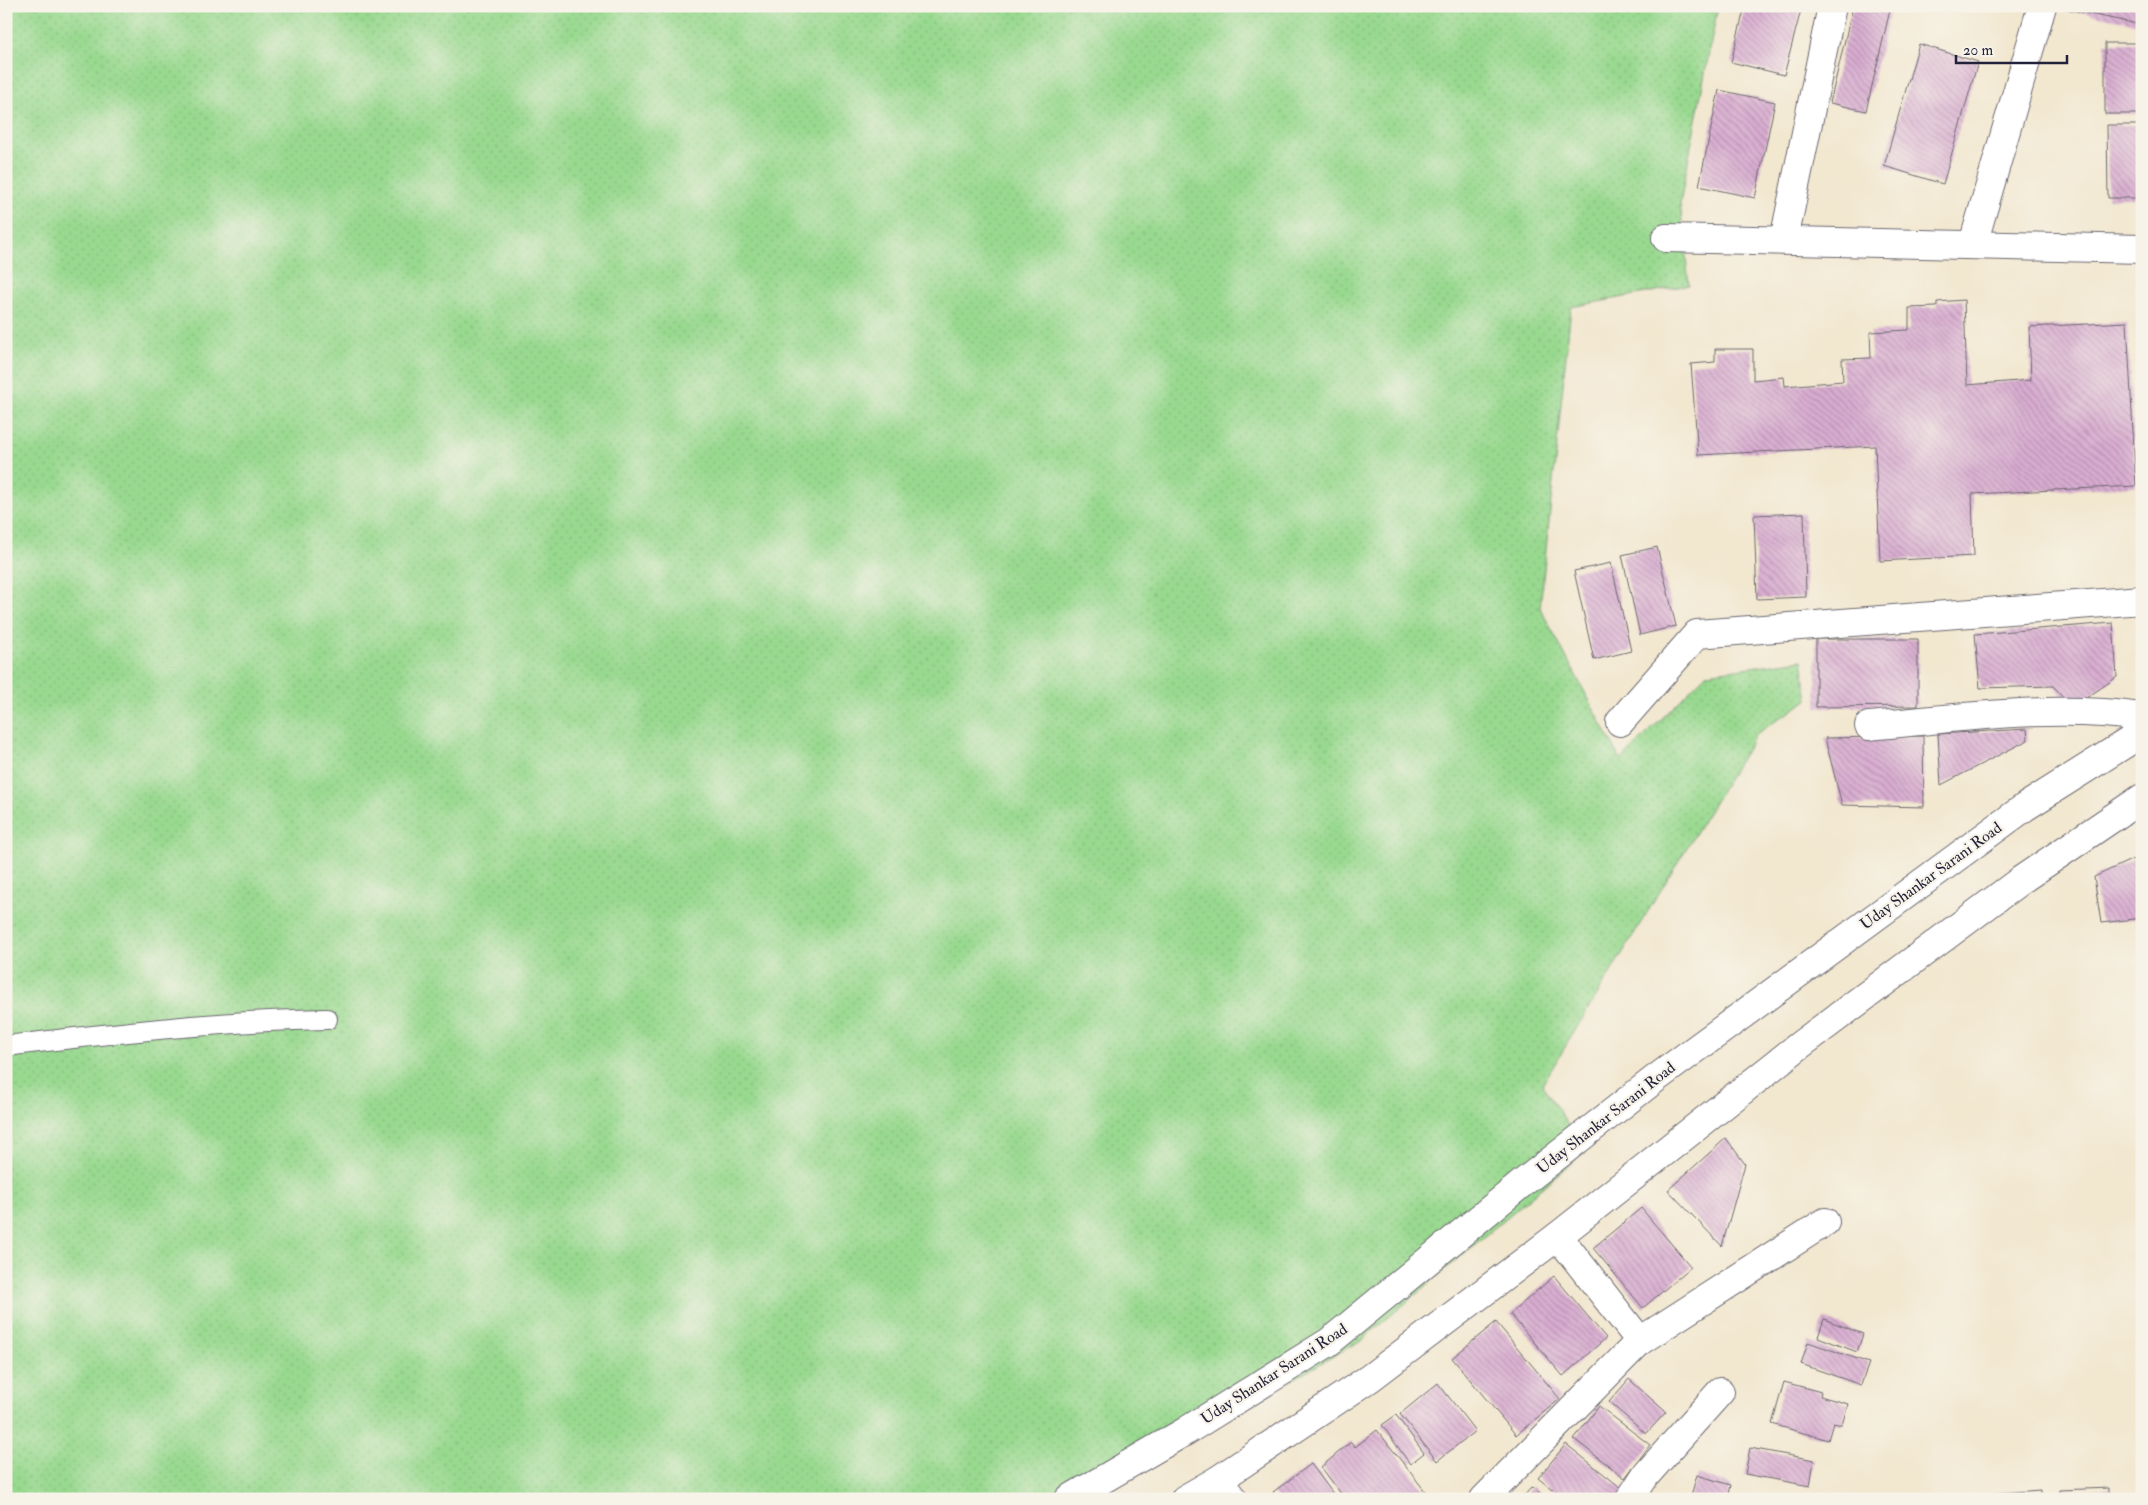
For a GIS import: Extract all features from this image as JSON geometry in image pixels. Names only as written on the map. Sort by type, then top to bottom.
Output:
[{"type":"street","points":[[1784,240],[1832,6]]},
{"type":"street","points":[[1973,244],[2042,6]]},
{"type":"street","points":[[1666,238],[2142,249]]},
{"type":"street","points":[[1620,722],[1696,634],[2142,600]]},
{"type":"street","points":[[1869,726],[2054,711],[2104,712],[2142,717]]},
{"type":"street","name":"Uday Shankar Sarani Road","points":[[1069,1499],[1329,1342],[1520,1185],[1655,1079],[2025,807],[2142,732]]},
{"type":"street","points":[[1185,1499],[1225,1490],[1558,1236],[1800,1045],[2022,880],[2142,798]]},
{"type":"street","points":[[1484,1499],[1640,1341],[1826,1222]]},
{"type":"street","points":[[1558,1236],[1640,1341]]},
{"type":"street","points":[[1630,1499],[1645,1476],[1720,1392]]},
{"type":"lane","points":[[6,1046],[90,1036],[264,1020],[327,1019]]},
{"type":"green space","points":[[6,6],[1718,6],[1680,203],[1689,285],[1571,307],[1540,608],[1621,760],[1707,673],[1802,660],[1808,700],[1756,734],[1542,1085],[1585,1151],[1363,1339],[1085,1499],[6,1499]]},
{"type":"building","points":[[1745,6],[1802,6],[1784,75],[1731,62]]},
{"type":"building","points":[[1853,6],[1891,6],[1866,111],[1830,103]]},
{"type":"building","points":[[2142,6],[2142,25],[2057,7]]},
{"type":"building","points":[[2105,43],[2142,43],[2142,114],[2105,114]]},
{"type":"building","points":[[1919,44],[1978,62],[1943,184],[1884,166]]},
{"type":"building","points":[[1719,90],[1775,102],[1755,198],[1699,186]]},
{"type":"building","points":[[2107,125],[2142,125],[2142,198],[2108,198]]},
{"type":"building","points":[[1964,300],[1967,385],[2031,380],[2029,327],[2127,322],[2136,486],[1972,494],[1974,556],[1880,561],[1875,446],[1698,455],[1691,364],[1715,362],[1715,349],[1753,349],[1753,380],[1784,377],[1785,386],[1843,381],[1842,359],[1871,358],[1870,332],[1909,330],[1909,308],[1937,307],[1937,302]]},
{"type":"building","points":[[1804,513],[1806,597],[1757,599],[1754,515]]},
{"type":"building","points":[[1657,547],[1676,626],[1640,635],[1622,555]]},
{"type":"building","points":[[1611,563],[1631,651],[1594,660],[1574,571]]},
{"type":"building","points":[[2113,623],[2117,677],[2073,707],[2053,686],[1980,688],[1975,634]]},
{"type":"building","points":[[1816,639],[1918,639],[1918,706],[1816,707]]},
{"type":"building","points":[[2027,729],[2028,740],[1941,785],[1938,734]]},
{"type":"building","points":[[1923,736],[1924,807],[1842,805],[1825,738]]},
{"type":"building","points":[[2142,855],[2142,918],[2101,923],[2094,877]]},
{"type":"building","points":[[1726,1138],[1745,1164],[1722,1246],[1668,1190]]},
{"type":"building","points":[[1641,1208],[1691,1267],[1643,1308],[1593,1248]]},
{"type":"building","points":[[1554,1276],[1606,1338],[1563,1376],[1510,1314]]},
{"type":"building","points":[[1824,1319],[1863,1334],[1857,1352],[1818,1337]]},
{"type":"building","points":[[1496,1322],[1560,1399],[1516,1435],[1452,1358]]},
{"type":"building","points":[[1808,1342],[1869,1363],[1861,1385],[1801,1364]]},
{"type":"building","points":[[1629,1379],[1666,1412],[1646,1434],[1609,1402]]},
{"type":"building","points":[[1784,1382],[1821,1392],[1820,1396],[1848,1404],[1842,1425],[1833,1423],[1828,1440],[1772,1424]]},
{"type":"building","points":[[1438,1383],[1475,1431],[1437,1461],[1400,1414]]},
{"type":"building","points":[[1599,1406],[1650,1445],[1625,1478],[1574,1439]]},
{"type":"building","points":[[1396,1415],[1424,1453],[1410,1464],[1382,1425]]},
{"type":"building","points":[[1377,1430],[1425,1491],[1416,1499],[1345,1499],[1321,1467],[1351,1442],[1355,1447]]},
{"type":"building","points":[[1566,1444],[1625,1491],[1619,1499],[1564,1499],[1538,1478]]},
{"type":"building","points":[[1750,1448],[1814,1460],[1810,1486],[1745,1474]]},
{"type":"building","points":[[1311,1464],[1337,1499],[1278,1499],[1273,1492]]},
{"type":"building","points":[[1697,1475],[1731,1485],[1728,1499],[1690,1499]]},
{"type":"building","points":[[1532,1487],[1545,1499],[1521,1499]]},
{"type":"building","points":[[2109,1488],[2109,1499],[2060,1499],[2059,1490]]},
{"type":"building","points":[[2040,1490],[2040,1499],[1988,1499],[1988,1494]]}]
